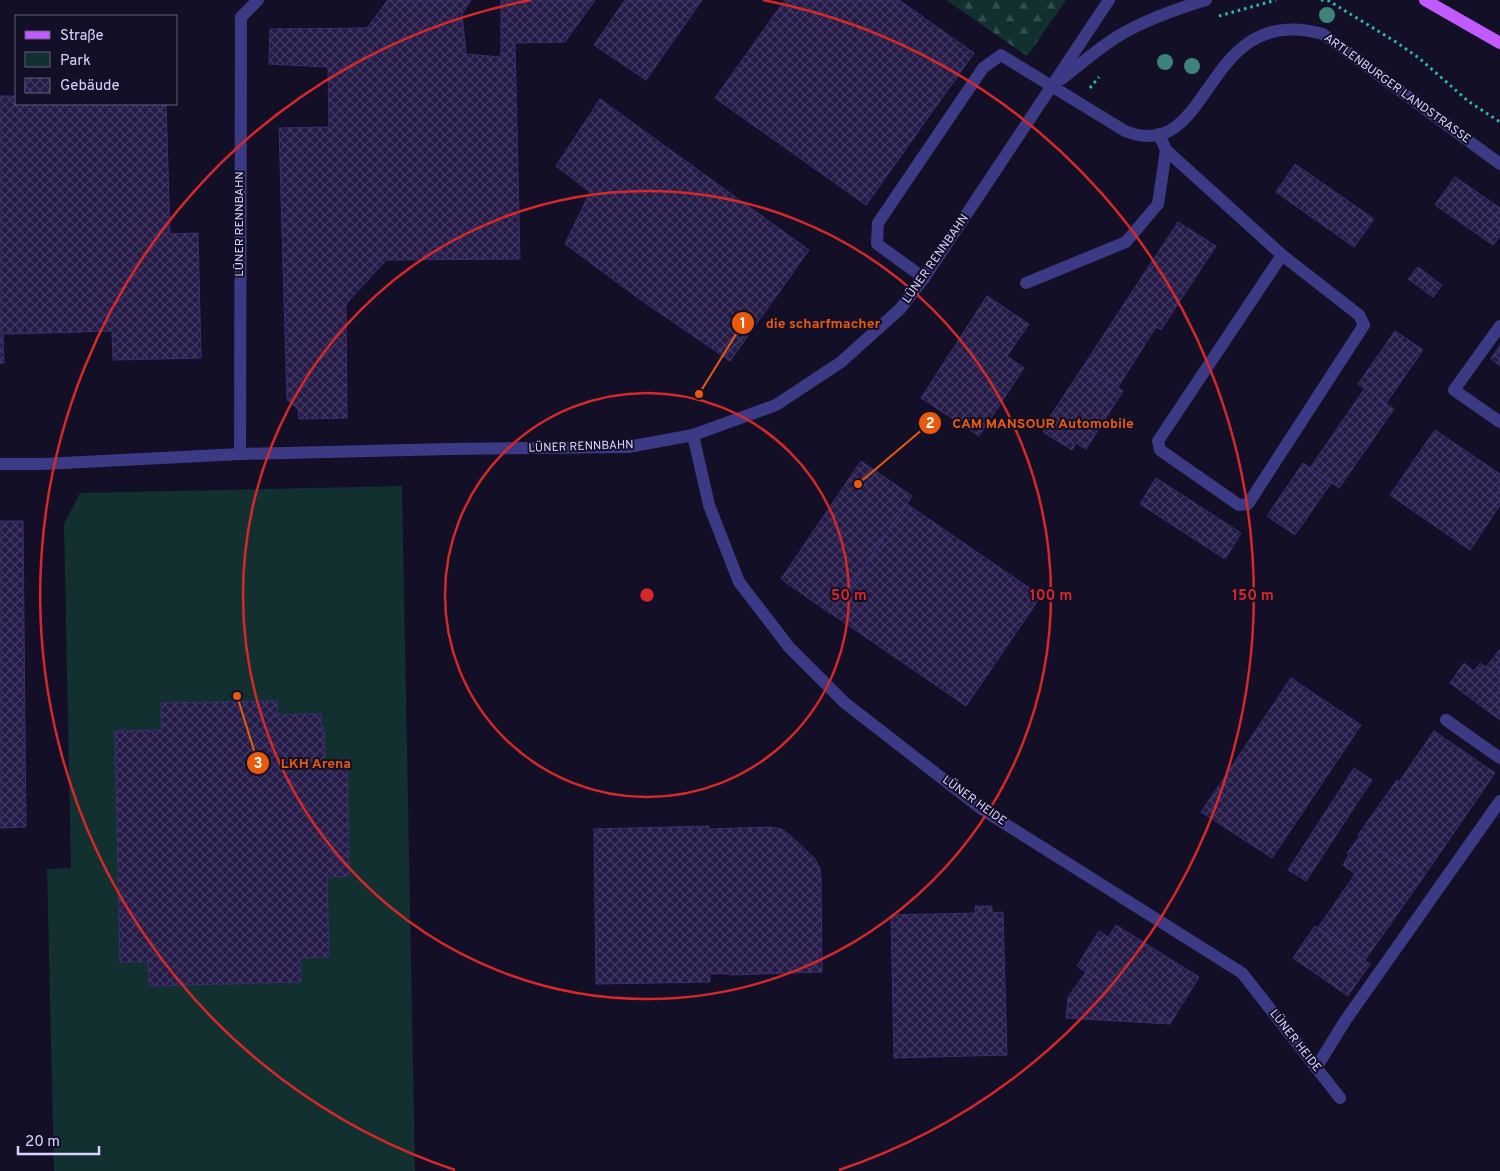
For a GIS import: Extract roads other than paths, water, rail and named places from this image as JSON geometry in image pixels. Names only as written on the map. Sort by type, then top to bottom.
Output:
[{"type":"main road","points":[[1425,0],[1500,43]]},
{"type":"street","name":"LÜNER RENNBAHN","points":[[240,454],[241,18],[258,0]]},
{"type":"street","name":"LÜNER RENNBAHN","points":[[0,464],[43,464],[240,454],[628,447],[693,435],[776,405],[841,362],[900,308],[924,278],[1109,0]]},
{"type":"street","points":[[1052,87],[1090,56],[1120,35],[1151,19],[1206,0]]},
{"type":"street","name":"ARTLENBURGER LANDSTRASSE","points":[[924,278],[878,244],[878,223],[983,68],[1001,55],[1114,126],[1136,136],[1147,137],[1172,129],[1186,116],[1230,51],[1240,40],[1253,32],[1267,27],[1297,25],[1323,34],[1500,164]]},
{"type":"street","points":[[1159,134],[1166,150],[1282,255],[1360,315],[1364,326],[1248,504],[1239,505],[1160,450],[1158,441],[1282,255]]},
{"type":"street","points":[[1026,283],[1126,242],[1158,204],[1166,150]]},
{"type":"street","points":[[1500,326],[1454,390],[1500,422]]},
{"type":"street","name":"LÜNER HEIDE","points":[[693,435],[709,505],[740,582],[796,654],[845,703],[983,810],[1242,973],[1340,1098]]},
{"type":"street","points":[[1446,720],[1500,758]]},
{"type":"street","points":[[1316,1068],[1345,1021],[1500,801]]},
{"type":"place","name":"die scharfmacher","points":[[699,394]]},
{"type":"place","name":"CAM MANSOUR Automobile","points":[[858,484]]},
{"type":"place","name":"LKH Arena","points":[[237,696]]}]
